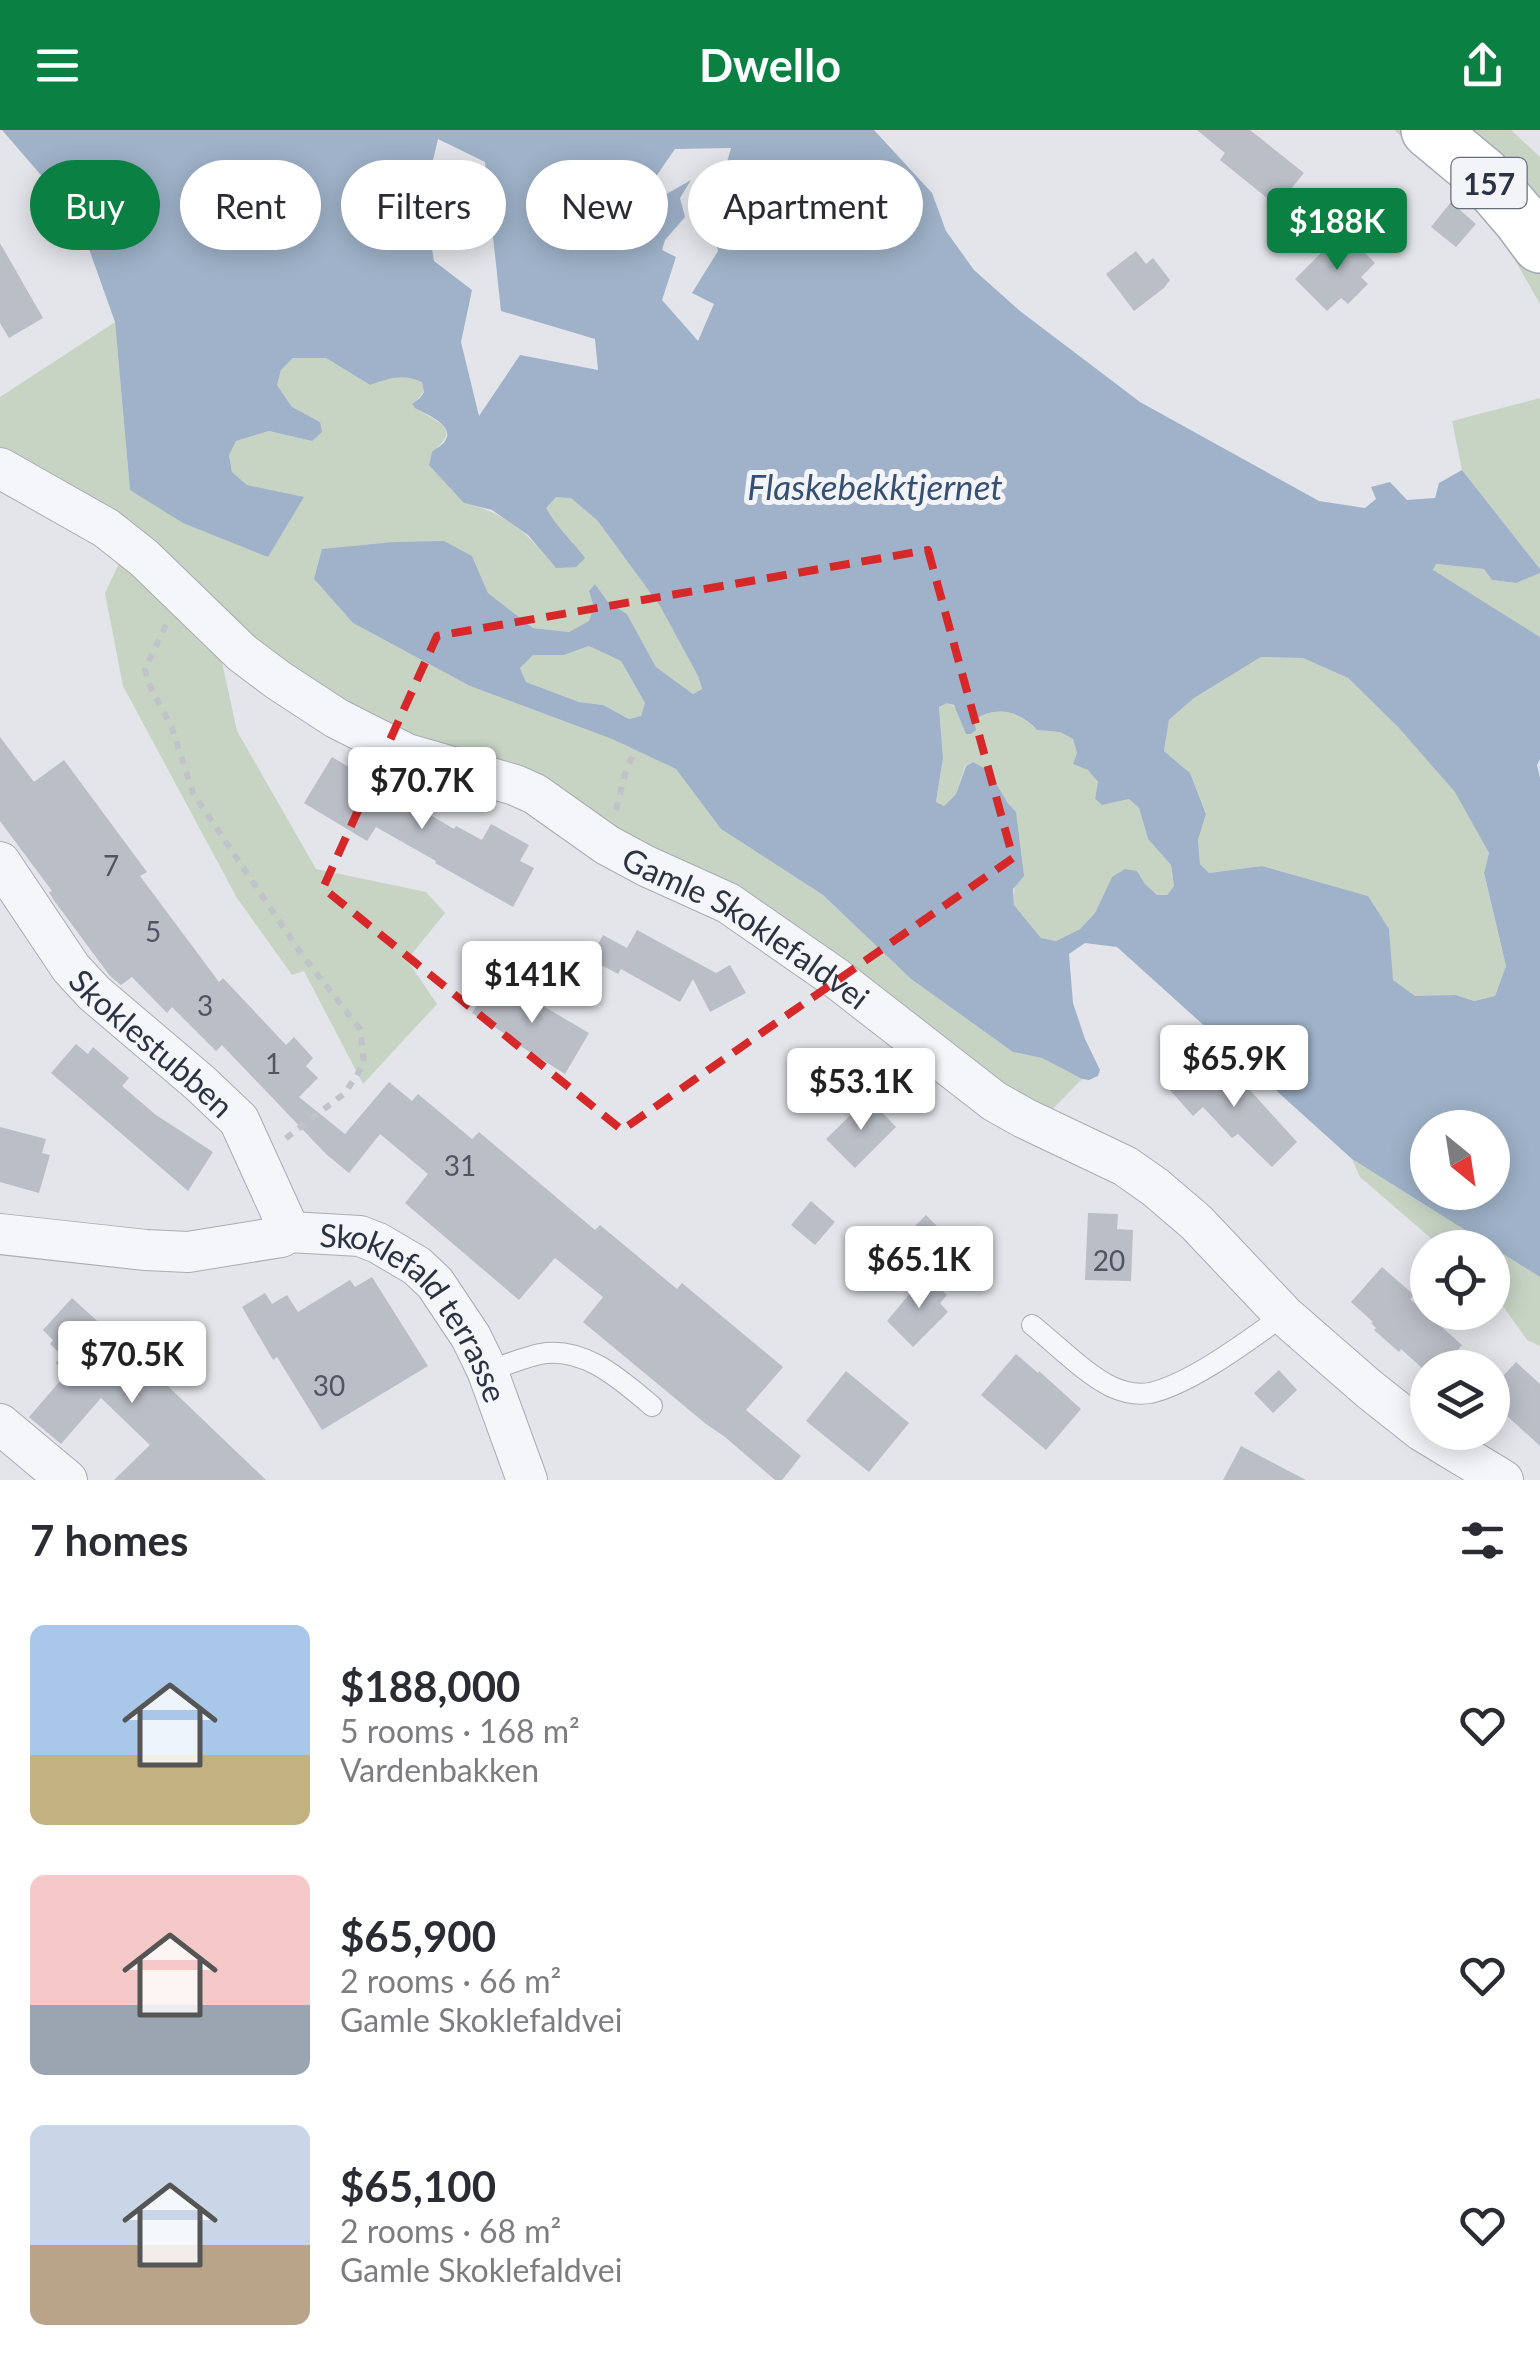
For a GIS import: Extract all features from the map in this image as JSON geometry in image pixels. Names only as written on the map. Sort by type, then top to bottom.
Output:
[{"type":"main road","name":"157","points":[[1429,130],[1483,176],[1540,245]]},
{"type":"street","name":"Gamle Skoklefaldvei","points":[[0,468],[106,528],[144,558],[242,653],[336,718],[407,754],[515,784],[607,846],[728,904],[836,978],[994,1101],[1124,1166],[1155,1186],[1196,1222],[1284,1314],[1422,1431],[1503,1480]]},
{"type":"street","name":"Skoklestubben","points":[[0,862],[71,968],[94,993],[238,1120],[290,1232]]},
{"type":"street","name":"Skoklefald terrasse","points":[[0,1234],[188,1252],[281,1237],[290,1232],[360,1236],[378,1243],[417,1266],[435,1284],[471,1337],[527,1480]]},
{"type":"street","points":[[0,1424],[67,1480]]},
{"type":"lane","points":[[1032,1325],[1110,1386],[1145,1394],[1204,1368],[1284,1314]]},
{"type":"lane","points":[[486,1370],[543,1354],[580,1357],[603,1368],[652,1406]]},
{"type":"path","points":[[183,594],[145,668],[148,682],[172,728],[193,793],[300,952],[360,1029],[364,1064],[345,1094],[278,1144]]},
{"type":"path","points":[[607,846],[634,752]]},
{"type":"highlighted area","points":[[928,550],[1013,858],[622,1130],[323,888],[437,636]]},
{"type":"green space","points":[[1394,130],[1511,130],[1540,157],[1540,304],[1503,239],[1462,188]]},
{"type":"green space","points":[[115,322],[130,490],[247,485],[232,472],[229,454],[236,441],[269,431],[312,441],[320,422],[292,407],[277,385],[281,370],[293,358],[326,358],[370,385],[396,377],[422,382],[424,391],[413,405],[446,430],[442,443],[432,452],[464,503],[516,526],[556,568],[573,542],[555,525],[545,508],[555,497],[571,497],[597,520],[660,606],[702,689],[693,694],[656,667],[627,614],[608,602],[595,585],[590,621],[569,632],[533,628],[488,593],[472,556],[314,579],[353,623],[470,686],[612,739],[676,769],[721,829],[823,895],[911,979],[1013,1052],[1042,1058],[1082,1079],[1045,1117],[446,749],[333,704],[254,637],[222,662],[237,731],[316,869],[426,892],[445,913],[407,960],[437,1004],[363,1084],[304,971],[292,975],[237,898],[123,686],[105,593],[133,534],[0,452],[0,397]]},
{"type":"green space","points":[[1540,398],[1540,569],[1462,470],[1452,421]]},
{"type":"green space","points":[[1436,564],[1485,569],[1492,580],[1515,583],[1540,573],[1540,637],[1433,571]]},
{"type":"green space","points":[[589,646],[621,661],[645,703],[641,716],[629,719],[603,705],[579,702],[526,682],[520,668],[533,654],[564,655]]},
{"type":"green space","points":[[1261,657],[1303,658],[1348,678],[1456,792],[1489,853],[1484,874],[1506,966],[1495,996],[1474,1001],[1456,995],[1415,997],[1392,980],[1389,929],[1367,896],[1262,866],[1209,873],[1200,864],[1198,840],[1206,813],[1190,773],[1164,751],[1169,720],[1194,698]]},
{"type":"green space","points":[[947,702],[974,720],[1007,712],[1023,718],[1037,730],[1060,732],[1073,739],[1077,753],[1098,783],[1095,799],[1102,805],[1129,799],[1139,808],[1148,839],[1171,865],[1174,886],[1167,895],[1157,895],[1137,871],[1112,877],[1095,913],[1080,929],[1056,941],[1041,938],[1014,905],[1016,812],[989,772],[972,762],[965,766],[956,794],[944,806],[936,802],[943,758],[939,707]]},
{"type":"green space","points":[[1352,1159],[1410,1195],[1410,1210],[1433,1210],[1465,1230],[1421,1230],[1360,1177]]},
{"type":"green space","points":[[1510,1258],[1540,1277],[1540,1346],[1527,1340],[1510,1316]]},
{"type":"water","name":"Flaskebekktjernet","points":[[2,130],[874,130],[902,160],[728,160],[731,148],[675,149],[667,160],[526,160],[526,250],[662,250],[676,257],[662,300],[698,341],[714,304],[692,293],[718,250],[923,250],[923,183],[932,193],[946,231],[974,270],[1020,311],[1140,402],[1319,501],[1365,508],[1376,499],[1371,487],[1390,482],[1407,500],[1435,498],[1439,483],[1462,470],[1540,569],[1540,573],[1516,583],[1492,580],[1484,569],[1436,564],[1433,570],[1540,637],[1540,1277],[1510,1258],[1510,1230],[1465,1230],[1433,1210],[1510,1210],[1510,1110],[1410,1110],[1410,1195],[1352,1159],[1117,947],[1085,943],[1069,954],[1073,1003],[1100,1070],[1098,1076],[1082,1079],[1042,1058],[1013,1052],[911,979],[823,895],[721,829],[676,769],[612,739],[470,686],[353,623],[314,579],[322,549],[444,541],[472,556],[488,593],[533,628],[569,632],[589,621],[594,607],[589,591],[595,584],[608,602],[627,614],[656,667],[693,694],[702,689],[660,606],[597,520],[571,498],[556,497],[546,508],[585,558],[576,567],[556,568],[528,535],[492,510],[464,503],[429,465],[432,452],[444,443],[447,435],[443,425],[412,404],[424,392],[422,382],[396,378],[370,385],[326,358],[293,358],[281,370],[277,385],[292,407],[320,422],[322,432],[312,441],[269,431],[236,441],[229,455],[232,472],[247,485],[304,497],[268,557],[183,523],[130,490],[115,322],[89,250],[160,250],[160,160],[30,162]],"holes":[[[438,139],[481,160],[506,160],[506,250],[494,250],[501,311],[595,339],[598,370],[520,355],[479,416],[461,342],[472,290],[434,261],[432,250],[341,250],[341,160],[433,160]],[[589,646],[621,661],[645,703],[641,716],[629,719],[603,705],[579,702],[526,682],[520,668],[533,655],[564,655]],[[1261,657],[1303,658],[1348,678],[1398,727],[1455,792],[1489,853],[1484,873],[1506,966],[1495,996],[1474,1001],[1456,995],[1415,996],[1393,980],[1389,929],[1368,896],[1262,866],[1209,873],[1200,864],[1198,840],[1206,814],[1190,773],[1164,751],[1169,720],[1194,698]],[[954,705],[966,734],[976,730],[974,720],[982,715],[1007,712],[1023,718],[1037,730],[1060,732],[1073,739],[1077,753],[1073,764],[1088,770],[1098,782],[1095,799],[1102,805],[1129,799],[1139,808],[1148,839],[1171,865],[1174,886],[1167,895],[1157,895],[1137,871],[1125,869],[1112,877],[1095,913],[1080,929],[1056,941],[1041,938],[1014,905],[1013,889],[1024,876],[1016,812],[989,771],[973,762],[966,766],[956,794],[944,806],[936,802],[943,758],[939,707]]]},
{"type":"water","name":"Flaskebekktjernet","points":[[688,182],[680,198],[685,217],[668,237],[668,193]]},
{"type":"building","points":[[1197,130],[1250,130],[1304,173],[1277,206],[1220,160],[1225,153]]},
{"type":"building","points":[[1451,202],[1476,224],[1456,247],[1431,227]]},
{"type":"building","points":[[1343,231],[1375,263],[1361,277],[1368,284],[1348,304],[1341,298],[1327,311],[1295,279]]},
{"type":"building","points":[[0,243],[43,318],[9,338],[0,323]]},
{"type":"building","points":[[1136,251],[1146,264],[1153,258],[1170,280],[1134,311],[1106,274]]},
{"type":"building","points":[[0,737],[34,782],[64,760],[147,872],[140,876],[219,982],[223,978],[286,1045],[294,1037],[313,1058],[306,1066],[318,1078],[299,1097],[345,1134],[389,1082],[412,1101],[418,1094],[472,1139],[479,1132],[595,1230],[600,1225],[677,1289],[682,1283],[783,1367],[746,1410],[801,1456],[782,1480],[775,1480],[583,1322],[603,1297],[555,1258],[519,1300],[405,1203],[428,1174],[380,1134],[349,1173],[222,1045],[216,1051],[172,1007],[167,1013],[132,977],[121,985],[110,976],[0,821]]},
{"type":"building","points":[[332,757],[454,829],[456,826],[482,840],[491,824],[529,845],[520,861],[534,868],[513,907],[376,827],[367,841],[304,803]]},
{"type":"building","points":[[637,930],[716,973],[730,965],[746,993],[710,1012],[693,979],[680,1002],[621,969],[618,974],[590,959],[603,935],[627,948]]},
{"type":"building","points":[[493,980],[589,1033],[565,1074],[472,1013]]},
{"type":"building","points":[[76,1044],[88,1054],[93,1047],[129,1078],[122,1086],[156,1115],[213,1152],[188,1191],[51,1073]]},
{"type":"building","points":[[1202,1059],[1216,1075],[1228,1066],[1297,1142],[1272,1167],[1238,1134],[1232,1138],[1203,1107],[1193,1116],[1169,1089]]},
{"type":"building","points":[[868,1098],[896,1127],[855,1168],[826,1139]]},
{"type":"building","points":[[0,1127],[46,1139],[42,1153],[50,1155],[39,1193],[0,1182]]},
{"type":"building","points":[[811,1201],[835,1222],[815,1245],[791,1225]]},
{"type":"building","points":[[1088,1213],[1118,1214],[1117,1229],[1133,1230],[1131,1281],[1085,1280]]},
{"type":"building","points":[[926,1215],[945,1234],[926,1253],[907,1234]]},
{"type":"building","points":[[1382,1267],[1410,1292],[1410,1330],[1445,1330],[1462,1345],[1458,1350],[1410,1350],[1410,1357],[1374,1330],[1373,1322],[1351,1302]]},
{"type":"building","points":[[926,1274],[947,1295],[940,1303],[948,1312],[913,1347],[887,1321]]},
{"type":"building","points":[[372,1277],[428,1366],[322,1430],[242,1307],[265,1293],[272,1304],[287,1295],[298,1312],[350,1280],[355,1287]]},
{"type":"building","points":[[72,1298],[266,1480],[114,1480],[150,1445],[101,1398],[61,1444],[29,1417],[67,1373],[56,1363],[62,1355],[43,1330]]},
{"type":"building","points":[[1016,1354],[1081,1409],[1046,1450],[981,1395]]},
{"type":"building","points":[[1516,1362],[1540,1384],[1540,1446],[1510,1418],[1510,1368]]},
{"type":"building","points":[[1279,1370],[1297,1390],[1273,1413],[1254,1393]]},
{"type":"building","points":[[846,1371],[909,1423],[869,1472],[806,1421]]},
{"type":"building","points":[[1241,1446],[1306,1480],[1223,1480]]}]
